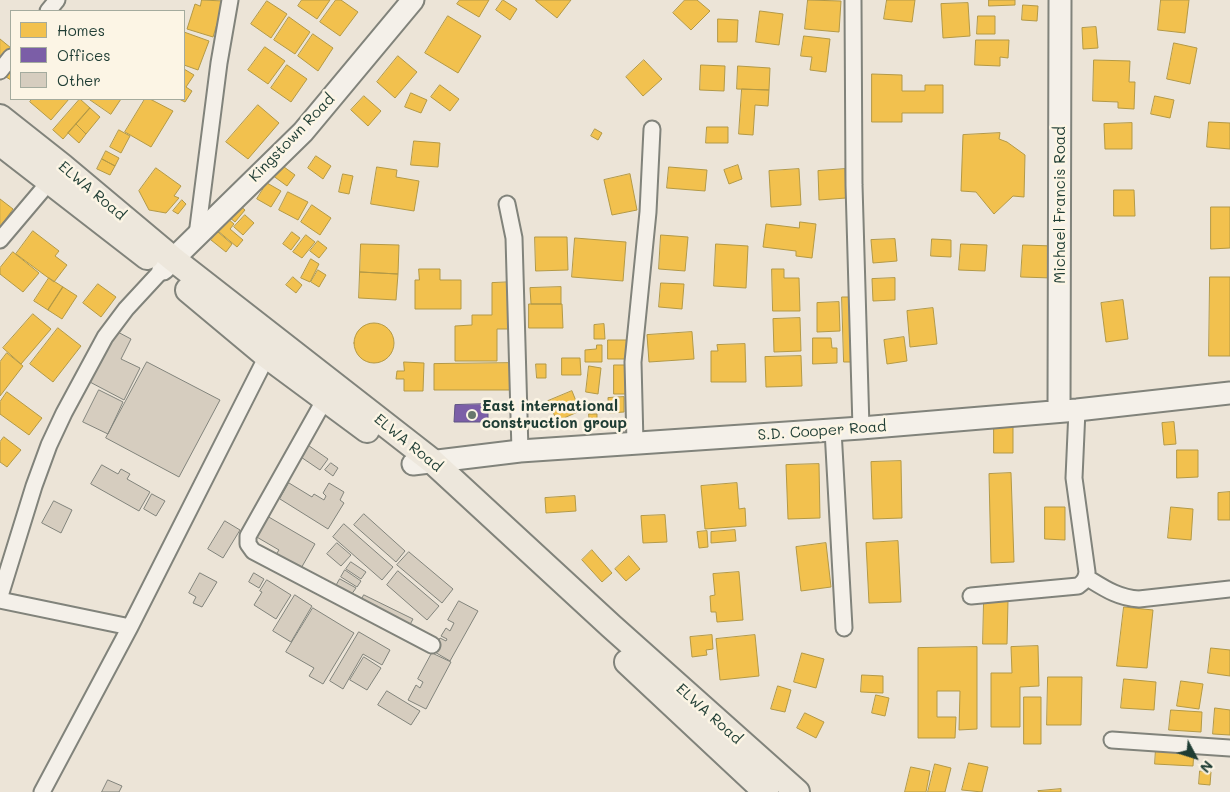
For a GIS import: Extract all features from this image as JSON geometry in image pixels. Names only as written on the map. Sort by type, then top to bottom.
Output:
[{"type":"main road","name":"ELWA Road","points":[[0,117],[56,174],[423,463],[611,626],[797,792]]},
{"type":"main road","name":"ELWA Road","points":[[0,143],[56,174]]},
{"type":"main road","name":"ELWA Road","points":[[168,264],[267,356],[325,399],[423,463],[766,792]]},
{"type":"street","points":[[49,10],[57,0]]},
{"type":"street","points":[[197,235],[219,63],[230,0]]},
{"type":"street","name":"Kingstown Road","points":[[168,264],[303,132],[413,0]]},
{"type":"street","points":[[853,0],[854,185],[861,428]]},
{"type":"street","name":"Michael Francis Road","points":[[1060,0],[1068,410]]},
{"type":"street","points":[[0,71],[10,58]]},
{"type":"street","points":[[635,443],[633,362],[648,212],[652,129]]},
{"type":"street","points":[[0,240],[56,174]]},
{"type":"street","points":[[507,204],[514,238],[520,451]]},
{"type":"street","points":[[0,596],[34,486],[49,445],[64,413],[105,337],[126,309],[168,264]]},
{"type":"street","points":[[42,792],[130,627],[267,356]]},
{"type":"street","name":"S.D. Cooper Road","points":[[423,463],[520,451],[861,428],[1068,410],[1230,393]]},
{"type":"street","points":[[325,399],[248,536],[248,544],[254,551],[432,645]]},
{"type":"street","points":[[970,596],[1078,586],[1083,583],[1087,572],[1074,478],[1068,410]]},
{"type":"street","points":[[833,430],[844,628]]},
{"type":"street","points":[[1086,577],[1114,594],[1138,599],[1230,589]]},
{"type":"street","points":[[0,600],[130,627]]},
{"type":"street","points":[[1112,740],[1230,748]]},
{"type":"building: Homes","points":[[202,0],[224,1],[213,37],[187,29],[195,4],[200,6]]},
{"type":"building: Homes","points":[[302,0],[330,0],[317,19],[298,6]]},
{"type":"building: Homes","points":[[336,0],[341,0],[358,12],[340,36],[320,22]]},
{"type":"building: Homes","points":[[460,0],[489,0],[479,17],[457,4]]},
{"type":"building: Homes","points":[[503,0],[517,9],[510,20],[496,10]]},
{"type":"building: Homes","points":[[536,0],[571,0],[557,18]]},
{"type":"building: Homes","points":[[685,0],[697,0],[710,11],[691,30],[673,13]]},
{"type":"building: Homes","points":[[808,0],[841,1],[839,32],[805,29]]},
{"type":"building: Homes","points":[[887,0],[915,0],[912,22],[884,19]]},
{"type":"building: Homes","points":[[989,0],[1015,0],[1015,5],[989,6]]},
{"type":"building: Homes","points":[[1161,0],[1189,0],[1185,33],[1158,30]]},
{"type":"building: Homes","points":[[267,1],[287,14],[271,38],[251,24]]},
{"type":"building: Homes","points":[[968,3],[970,36],[943,38],[941,4]]},
{"type":"building: Homes","points":[[1023,5],[1038,6],[1037,21],[1022,20]]},
{"type":"building: Homes","points":[[760,11],[783,14],[779,45],[756,42]]},
{"type":"building: Homes","points":[[448,16],[481,36],[458,73],[425,53]]},
{"type":"building: Homes","points":[[978,16],[995,16],[995,34],[977,34]]},
{"type":"building: Homes","points":[[289,17],[310,32],[295,54],[274,40]]},
{"type":"building: Homes","points":[[718,19],[738,20],[737,42],[718,42]]},
{"type":"building: Homes","points":[[1096,27],[1098,48],[1083,49],[1082,28]]},
{"type":"building: Homes","points":[[185,32],[209,41],[198,70],[185,65]]},
{"type":"building: Homes","points":[[313,34],[333,48],[318,71],[298,56]]},
{"type":"building: Homes","points":[[804,36],[830,39],[826,72],[810,70],[812,57],[801,56]]},
{"type":"building: Homes","points":[[0,39],[10,47],[10,49],[0,63]]},
{"type":"building: Homes","points":[[976,40],[1009,40],[1008,58],[1000,57],[1000,66],[975,65]]},
{"type":"building: Homes","points":[[1174,43],[1197,48],[1190,84],[1167,79]]},
{"type":"building: Homes","points":[[265,47],[285,61],[268,84],[248,70]]},
{"type":"building: Homes","points":[[398,56],[417,72],[395,98],[377,82]]},
{"type":"building: Homes","points":[[644,60],[662,79],[643,96],[626,77]]},
{"type":"building: Homes","points":[[1094,60],[1130,61],[1129,82],[1135,82],[1134,109],[1118,108],[1118,102],[1093,101]]},
{"type":"building: Homes","points":[[287,65],[307,79],[291,102],[271,88]]},
{"type":"building: Homes","points":[[701,65],[725,66],[724,91],[700,90]]},
{"type":"building: Homes","points":[[738,66],[770,68],[769,90],[737,89]]},
{"type":"building: Homes","points":[[185,70],[194,75],[186,87],[192,91],[185,102],[181,100],[185,100]]},
{"type":"building: Homes","points":[[10,71],[10,79],[6,77]]},
{"type":"building: Homes","points":[[872,74],[902,75],[902,91],[925,91],[925,85],[943,85],[943,113],[902,113],[902,122],[872,122]]},
{"type":"building: Homes","points":[[440,85],[459,99],[450,111],[431,97]]},
{"type":"building: Homes","points":[[742,89],[769,90],[768,106],[755,105],[753,135],[739,134]]},
{"type":"building: Homes","points":[[411,93],[427,100],[421,113],[405,107]]},
{"type":"building: Homes","points":[[364,96],[381,111],[368,126],[351,110]]},
{"type":"building: Homes","points":[[1155,96],[1174,100],[1170,118],[1151,114]]},
{"type":"building: Homes","points":[[31,100],[68,100],[51,120],[30,102]]},
{"type":"building: Homes","points":[[79,100],[90,108],[63,139],[53,130]]},
{"type":"building: Homes","points":[[90,100],[120,100],[111,114]]},
{"type":"building: Homes","points":[[144,100],[152,100],[173,111],[151,147],[125,132]]},
{"type":"building: Homes","points":[[258,105],[279,123],[248,159],[226,142]]},
{"type":"building: Homes","points":[[90,108],[100,117],[86,134],[76,124]]},
{"type":"building: Homes","points":[[1209,122],[1230,123],[1230,149],[1207,147]]},
{"type":"building: Homes","points":[[1132,123],[1132,149],[1105,149],[1104,124]]},
{"type":"building: Homes","points":[[76,124],[86,134],[79,143],[68,133]]},
{"type":"building: Homes","points":[[707,127],[728,127],[728,143],[706,143]]},
{"type":"building: Homes","points":[[595,129],[602,133],[598,140],[591,136]]},
{"type":"building: Homes","points":[[119,130],[130,136],[121,153],[110,147]]},
{"type":"building: Homes","points":[[1000,133],[999,139],[1007,142],[1025,155],[1024,197],[1013,196],[994,214],[976,192],[961,191],[963,135]]},
{"type":"building: Homes","points":[[414,141],[440,143],[438,167],[411,165]]},
{"type":"building: Homes","points":[[106,151],[119,158],[115,166],[102,159]]},
{"type":"building: Homes","points":[[316,156],[331,166],[323,179],[308,168]]},
{"type":"building: Homes","points":[[102,159],[115,166],[110,175],[97,169]]},
{"type":"building: Homes","points":[[280,164],[295,175],[287,186],[272,175]]},
{"type":"building: Homes","points":[[738,165],[742,179],[729,184],[724,170]]},
{"type":"building: Homes","points":[[377,167],[397,170],[396,177],[419,181],[414,211],[371,204]]},
{"type":"building: Homes","points":[[669,167],[707,170],[705,191],[667,188]]},
{"type":"building: Homes","points":[[156,168],[181,186],[174,196],[179,198],[166,213],[149,210],[139,191]]},
{"type":"building: Homes","points":[[799,169],[801,205],[771,207],[769,171]]},
{"type":"building: Homes","points":[[845,169],[846,198],[819,200],[818,171]]},
{"type":"building: Homes","points":[[343,174],[353,176],[349,194],[339,192]]},
{"type":"building: Homes","points":[[630,174],[637,210],[612,215],[604,180]]},
{"type":"building: Homes","points":[[267,183],[281,191],[271,207],[257,199]]},
{"type":"building: Homes","points":[[1114,190],[1134,190],[1135,216],[1114,216]]},
{"type":"building: Homes","points":[[288,192],[308,202],[298,220],[279,210]]},
{"type":"building: Homes","points":[[0,199],[13,209],[0,227]]},
{"type":"building: Homes","points":[[182,200],[186,204],[178,214],[173,211]]},
{"type":"building: Homes","points":[[239,205],[245,210],[235,222],[229,217]]},
{"type":"building: Homes","points":[[312,205],[331,218],[320,235],[301,222]]},
{"type":"building: Homes","points":[[1211,207],[1230,207],[1230,248],[1211,249]]},
{"type":"building: Homes","points":[[245,215],[254,223],[243,235],[234,227]]},
{"type":"building: Homes","points":[[228,219],[234,224],[230,229],[243,240],[237,247],[218,231]]},
{"type":"building: Homes","points":[[800,222],[816,224],[812,258],[796,256],[796,251],[763,247],[766,224],[799,228]]},
{"type":"building: Homes","points":[[33,231],[59,251],[55,256],[67,265],[54,282],[16,254]]},
{"type":"building: Homes","points":[[218,232],[232,244],[226,252],[211,240]]},
{"type":"building: Homes","points":[[292,232],[300,238],[291,250],[283,244]]},
{"type":"building: Homes","points":[[306,235],[315,242],[302,258],[293,252]]},
{"type":"building: Homes","points":[[661,235],[688,237],[685,271],[659,269]]},
{"type":"building: Homes","points":[[535,237],[567,237],[568,270],[536,271]]},
{"type":"building: Homes","points":[[575,238],[626,242],[623,281],[572,277]]},
{"type":"building: Homes","points":[[895,239],[897,261],[873,263],[871,240]]},
{"type":"building: Homes","points":[[932,239],[951,240],[951,257],[931,256]]},
{"type":"building: Homes","points":[[318,241],[327,248],[319,258],[310,251]]},
{"type":"building: Homes","points":[[361,244],[399,245],[398,274],[360,272]]},
{"type":"building: Homes","points":[[716,244],[748,246],[746,288],[714,286]]},
{"type":"building: Homes","points":[[961,244],[987,245],[985,271],[959,270]]},
{"type":"building: Homes","points":[[1023,245],[1053,246],[1052,278],[1021,277]]},
{"type":"building: Homes","points":[[13,252],[39,273],[23,292],[0,274],[0,268]]},
{"type":"building: Homes","points":[[311,259],[319,264],[310,282],[301,278]]},
{"type":"building: Homes","points":[[419,269],[440,269],[440,280],[461,280],[461,309],[415,309],[415,280],[419,280]]},
{"type":"building: Homes","points":[[772,269],[784,269],[784,278],[799,278],[800,311],[773,311]]},
{"type":"building: Homes","points":[[318,270],[326,275],[319,287],[311,282]]},
{"type":"building: Homes","points":[[360,272],[398,274],[396,300],[359,298]]},
{"type":"building: Homes","points":[[293,277],[302,285],[296,293],[286,285]]},
{"type":"building: Homes","points":[[1210,277],[1230,277],[1230,356],[1209,356]]},
{"type":"building: Homes","points":[[49,278],[63,287],[48,310],[34,301]]},
{"type":"building: Homes","points":[[895,278],[895,300],[873,301],[872,279]]},
{"type":"building: Homes","points":[[515,282],[515,329],[497,329],[497,361],[455,361],[455,326],[472,325],[472,315],[492,315],[492,283]]},
{"type":"building: Homes","points":[[661,283],[684,284],[682,309],[659,307]]},
{"type":"building: Homes","points":[[98,284],[116,297],[101,317],[83,303]]},
{"type":"building: Homes","points":[[63,287],[77,296],[62,319],[48,310]]},
{"type":"building: Homes","points":[[561,287],[561,304],[531,304],[530,288]]},
{"type":"building: Homes","points":[[842,297],[854,297],[856,362],[844,362]]},
{"type":"building: Homes","points":[[1123,300],[1128,339],[1106,342],[1101,303]]},
{"type":"building: Homes","points":[[839,302],[840,331],[817,332],[817,303]]},
{"type":"building: Homes","points":[[529,304],[562,304],[563,328],[529,328]]},
{"type":"building: Homes","points":[[933,308],[937,344],[910,347],[907,311]]},
{"type":"building: Homes","points":[[33,314],[51,329],[21,364],[3,348]]},
{"type":"building: Homes","points":[[800,318],[801,351],[774,352],[773,319]]},
{"type":"building: Homes","points":[[378,323],[385,326],[391,332],[394,343],[393,351],[385,360],[378,363],[370,363],[363,360],[355,351],[354,339],[357,332],[366,324]]},
{"type":"building: Homes","points":[[604,324],[605,339],[594,339],[594,325]]},
{"type":"building: Homes","points":[[58,328],[81,346],[53,382],[30,364]]},
{"type":"building: Homes","points":[[692,332],[694,359],[649,362],[647,335]]},
{"type":"building: Homes","points":[[904,337],[907,361],[887,364],[884,340]]},
{"type":"building: Homes","points":[[813,338],[831,338],[832,348],[837,348],[837,363],[813,364]]},
{"type":"building: Homes","points":[[608,340],[627,340],[627,359],[608,359]]},
{"type":"building: Homes","points":[[745,344],[746,382],[711,382],[711,351],[718,351],[717,345]]},
{"type":"building: Homes","points":[[597,345],[602,345],[602,362],[585,362],[585,350],[596,349]]},
{"type":"building: Homes","points":[[7,353],[23,366],[0,396],[0,362]]},
{"type":"building: Homes","points":[[801,356],[802,386],[766,387],[765,357]]},
{"type":"building: Homes","points":[[562,358],[580,358],[581,375],[562,375]]},
{"type":"building: Homes","points":[[404,362],[424,363],[423,391],[404,391],[404,379],[396,379],[397,371],[404,371]]},
{"type":"building: Homes","points":[[514,363],[514,390],[434,390],[434,364]]},
{"type":"building: Homes","points":[[536,364],[546,364],[546,378],[537,378]]},
{"type":"building: Homes","points":[[614,365],[630,365],[630,394],[614,394]]},
{"type":"building: Homes","points":[[589,366],[601,368],[598,394],[586,392]]},
{"type":"building: Homes","points":[[572,391],[580,411],[557,421],[548,401]]},
{"type":"building: Homes","points":[[7,392],[42,418],[29,435],[0,414],[0,402]]},
{"type":"building: Homes","points":[[624,397],[624,412],[609,413],[608,398]]},
{"type":"building: Homes","points":[[589,414],[597,414],[597,425],[590,425]]},
{"type":"building: Homes","points":[[994,416],[1013,416],[1013,453],[994,453]]},
{"type":"building: Homes","points":[[1174,422],[1176,444],[1164,445],[1162,423]]},
{"type":"building: Homes","points":[[4,437],[21,450],[7,467],[0,462],[0,442]]},
{"type":"building: Homes","points":[[1177,450],[1198,450],[1198,477],[1177,478]]},
{"type":"building: Homes","points":[[901,461],[902,518],[873,519],[871,462]]},
{"type":"building: Homes","points":[[819,464],[820,518],[788,519],[786,465]]},
{"type":"building: Homes","points":[[1011,473],[1014,562],[991,563],[989,474]]},
{"type":"building: Homes","points":[[737,483],[739,509],[745,508],[746,526],[705,529],[701,486]]},
{"type":"building: Homes","points":[[1230,492],[1230,520],[1218,520],[1218,493]]},
{"type":"building: Homes","points":[[575,496],[576,511],[546,513],[545,498]]},
{"type":"building: Homes","points":[[1045,507],[1065,507],[1065,540],[1045,539]]},
{"type":"building: Homes","points":[[1171,507],[1193,509],[1191,540],[1168,538]]},
{"type":"building: Homes","points":[[665,515],[667,542],[643,543],[641,516]]},
{"type":"building: Homes","points":[[735,530],[736,541],[711,543],[711,532]]},
{"type":"building: Homes","points":[[707,531],[708,547],[699,548],[697,532]]},
{"type":"building: Homes","points":[[898,541],[901,602],[869,603],[866,543]]},
{"type":"building: Homes","points":[[826,543],[831,587],[801,591],[796,547]]},
{"type":"building: Homes","points":[[592,550],[612,573],[602,582],[582,560]]},
{"type":"building: Homes","points":[[629,556],[640,569],[626,581],[615,569]]},
{"type":"building: Homes","points":[[739,572],[743,620],[717,622],[716,612],[711,612],[710,596],[715,595],[713,574]]},
{"type":"building: Homes","points":[[984,600],[1008,600],[1007,644],[983,644]]},
{"type":"building: Homes","points":[[1124,607],[1153,610],[1147,668],[1117,666]]},
{"type":"building: Homes","points":[[712,635],[713,649],[706,650],[707,655],[692,657],[690,637]]},
{"type":"building: Homes","points":[[755,635],[759,676],[720,680],[716,639]]},
{"type":"building: Homes","points":[[1038,646],[1039,686],[1020,687],[1020,727],[991,727],[991,673],[1012,673],[1011,647]]},
{"type":"building: Homes","points":[[977,647],[977,729],[959,730],[960,691],[937,691],[937,717],[956,717],[955,738],[918,738],[918,648]]},
{"type":"building: Homes","points":[[1211,648],[1230,650],[1230,676],[1208,673]]},
{"type":"building: Homes","points":[[802,653],[824,659],[816,688],[794,682]]},
{"type":"building: Homes","points":[[862,675],[883,676],[883,693],[861,692]]},
{"type":"building: Homes","points":[[1048,677],[1082,677],[1081,725],[1047,725]]},
{"type":"building: Homes","points":[[1124,679],[1156,682],[1154,710],[1121,708]]},
{"type":"building: Homes","points":[[1181,681],[1203,684],[1199,709],[1177,706]]},
{"type":"building: Homes","points":[[778,686],[791,690],[785,712],[771,709]]},
{"type":"building: Homes","points":[[876,695],[889,698],[885,716],[872,713]]},
{"type":"building: Homes","points":[[1024,697],[1041,697],[1041,744],[1024,744]]},
{"type":"building: Homes","points":[[1215,708],[1230,710],[1230,735],[1213,734]]},
{"type":"building: Homes","points":[[1171,710],[1202,712],[1201,732],[1169,730]]},
{"type":"building: Homes","points":[[805,713],[824,722],[816,738],[797,728]]},
{"type":"building: Homes","points":[[1156,748],[1194,750],[1193,766],[1155,764]]},
{"type":"building: Homes","points":[[969,763],[988,767],[982,792],[962,790]]},
{"type":"building: Homes","points":[[935,764],[951,768],[945,792],[928,792]]},
{"type":"building: Homes","points":[[911,767],[930,771],[926,792],[905,792]]},
{"type":"building: Homes","points":[[1200,771],[1211,772],[1210,785],[1199,784]]},
{"type":"building: Homes","points":[[1061,789],[1061,792],[1038,791]]},
{"type":"building: Offices","points":[[488,404],[488,422],[454,422],[455,405]]},
{"type":"building: Other","points":[[114,330],[131,339],[121,359],[140,368],[124,400],[88,381]]},
{"type":"building: Other","points":[[147,362],[220,400],[179,477],[106,438]]},
{"type":"building: Other","points":[[99,390],[123,402],[108,434],[83,422]]},
{"type":"building: Other","points":[[302,441],[328,459],[320,470],[295,453]]},
{"type":"building: Other","points":[[331,463],[338,468],[333,476],[325,470]]},
{"type":"building: Other","points":[[102,465],[118,474],[121,469],[130,474],[127,479],[150,492],[139,511],[91,484]]},
{"type":"building: Other","points":[[289,483],[312,497],[314,494],[324,500],[326,496],[323,493],[329,483],[344,492],[340,500],[344,503],[328,529],[280,499]]},
{"type":"building: Other","points":[[152,494],[165,501],[156,516],[144,509]]},
{"type":"building: Other","points":[[54,501],[72,510],[61,533],[42,523]]},
{"type":"building: Other","points":[[364,514],[405,551],[396,562],[354,525]]},
{"type":"building: Other","points":[[267,516],[315,544],[296,577],[271,562],[279,550],[255,536]]},
{"type":"building: Other","points":[[225,521],[240,530],[223,558],[208,549]]},
{"type":"building: Other","points":[[344,524],[393,567],[382,580],[333,537]]},
{"type":"building: Other","points":[[337,543],[351,555],[341,566],[327,554]]},
{"type":"building: Other","points":[[409,552],[453,589],[442,603],[397,565]]},
{"type":"building: Other","points":[[351,562],[366,572],[361,579],[346,569]]},
{"type":"building: Other","points":[[345,570],[361,581],[357,587],[341,577]]},
{"type":"building: Other","points":[[398,571],[439,606],[427,620],[387,585]]},
{"type":"building: Other","points":[[200,573],[217,582],[202,607],[193,603],[196,597],[189,593]]},
{"type":"building: Other","points":[[254,573],[264,579],[259,588],[249,582]]},
{"type":"building: Other","points":[[340,579],[356,588],[351,595],[336,586]]},
{"type":"building: Other","points":[[267,580],[291,595],[276,619],[254,605]]},
{"type":"building: Other","points":[[295,595],[312,606],[291,642],[273,631]]},
{"type":"building: Other","points":[[364,595],[413,619],[406,632],[357,609]]},
{"type":"building: Other","points":[[459,601],[478,611],[450,661],[433,651],[440,638],[446,641],[447,639],[441,636],[446,628],[450,631],[454,623],[448,620]]},
{"type":"building: Other","points":[[313,608],[354,633],[323,684],[309,676],[314,668],[286,652]]},
{"type":"building: Other","points":[[359,632],[390,650],[382,665],[363,654],[343,689],[330,681]]},
{"type":"building: Other","points":[[432,653],[451,662],[426,709],[408,700],[416,685],[420,688],[423,682],[418,679]]},
{"type":"building: Other","points":[[364,657],[381,668],[367,690],[350,680]]},
{"type":"building: Other","points":[[387,691],[420,711],[411,725],[378,705]]},
{"type":"building: Other","points":[[108,780],[122,786],[119,792],[102,792]]},
{"type":"place","name":"East international construction group","points":[[472,415]]}]
